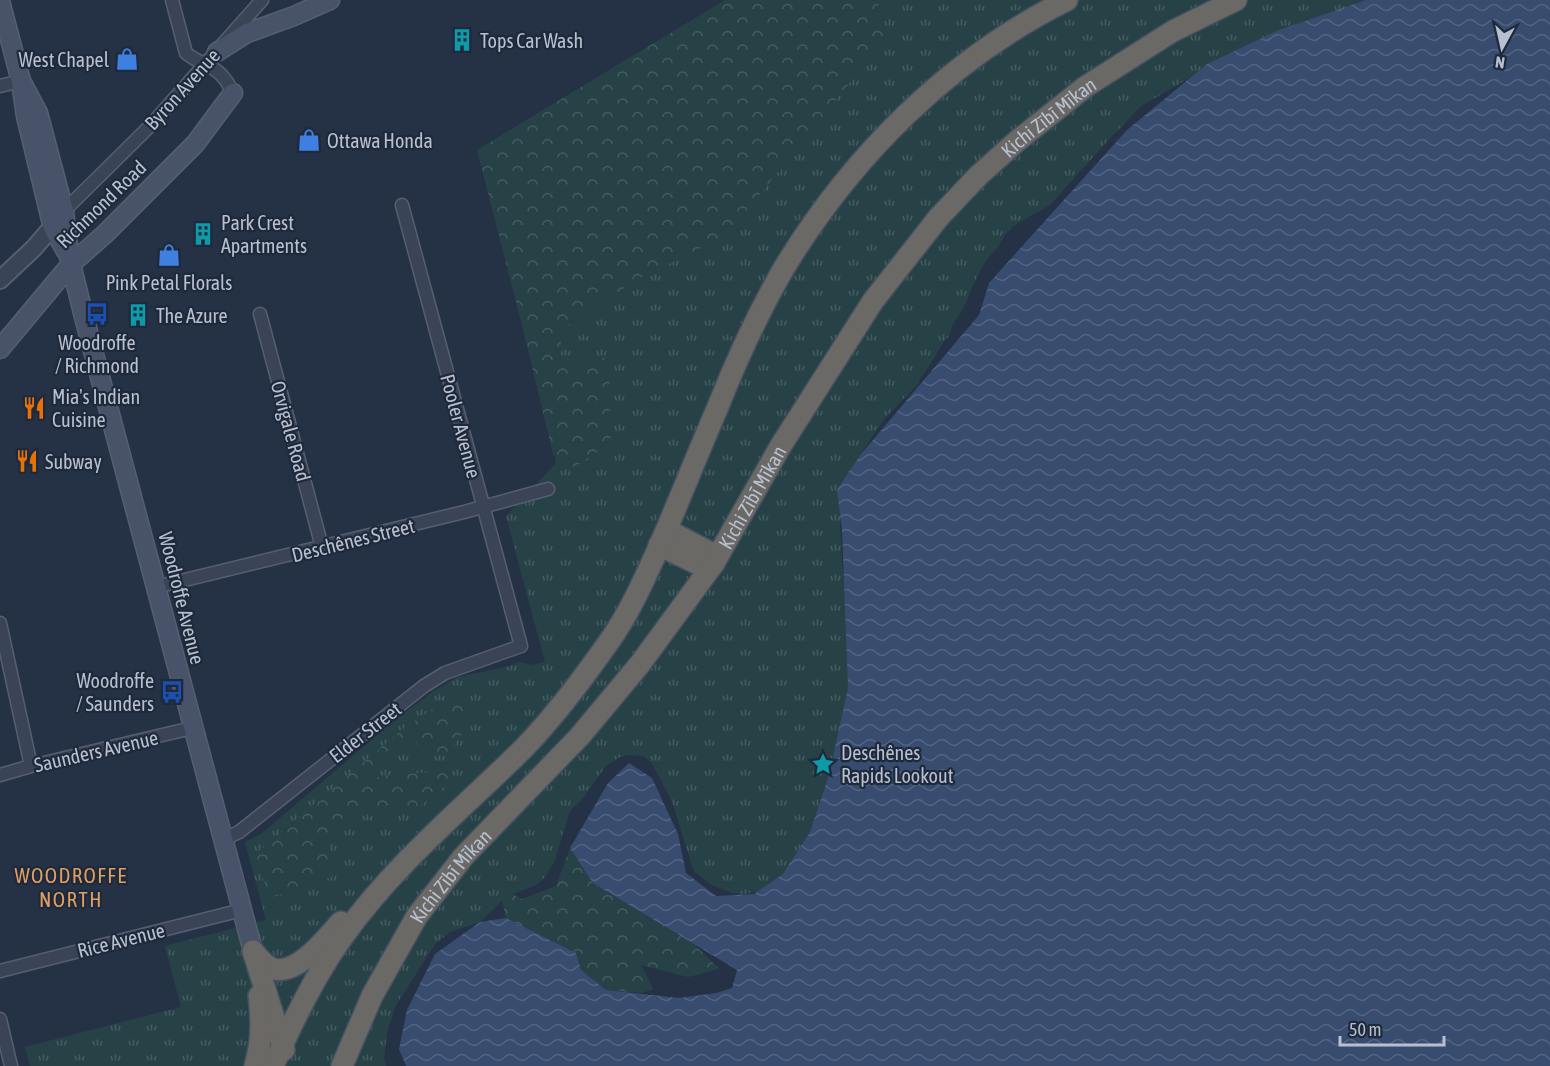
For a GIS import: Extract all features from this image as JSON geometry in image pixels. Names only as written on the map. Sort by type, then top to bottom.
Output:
[{"type":"highway","name":"Kichi Zībī Mīkan","points":[[273,1066],[316,979],[342,937],[399,870],[524,748],[577,688],[612,638],[643,585],[751,332],[785,267],[825,207],[864,158],[926,97],[1003,38],[1067,0]]},
{"type":"highway","name":"Kichi Zībī Mīkan","points":[[342,1066],[372,996],[417,916],[464,856],[602,712],[640,664],[714,563],[780,447],[873,301],[939,217],[979,175],[1085,87],[1173,31],[1236,0]]},
{"type":"highway","points":[[663,538],[700,565],[714,563]]},
{"type":"highway","points":[[253,951],[263,962],[274,969],[293,967],[399,870]]},
{"type":"highway","points":[[253,951],[288,1066]]},
{"type":"highway","points":[[253,951],[262,1030],[255,1066]]},
{"type":"main road","points":[[211,58],[247,33],[330,0]]},
{"type":"main road","name":"Woodroffe Avenue","points":[[0,1],[21,81],[26,116],[61,220],[192,728],[253,951]]},
{"type":"main road","name":"Richmond Road","points":[[0,349],[70,260],[98,240],[195,144],[233,93]]},
{"type":"street","points":[[172,0],[186,53],[192,58],[211,58],[233,93]]},
{"type":"street","name":"Byron Avenue","points":[[0,280],[61,220],[150,126],[262,0]]},
{"type":"street","points":[[0,86],[21,81]]},
{"type":"street","name":"Pooler Avenue","points":[[402,205],[521,646]]},
{"type":"street","name":"Orvigale Road","points":[[260,314],[322,547]]},
{"type":"street","name":"Deschênes Street","points":[[156,587],[484,507],[548,489]]},
{"type":"street","points":[[0,623],[31,766]]},
{"type":"street","name":"Elder Street","points":[[222,840],[239,832],[424,686],[445,673],[521,646]]},
{"type":"street","name":"Saunders Avenue","points":[[0,775],[192,728]]},
{"type":"street","name":"Rice Avenue","points":[[0,970],[242,910]]},
{"type":"street","points":[[0,1019],[11,1066]]},
{"type":"green space","points":[[725,0],[877,0],[888,35],[728,234],[633,282],[562,329],[560,363],[609,357],[611,443],[574,467],[555,455],[554,457],[553,454],[477,150]]},
{"type":"green space","points":[[877,0],[1371,0],[1220,60],[1143,105],[1050,205],[1013,226],[986,260],[949,336],[918,384],[885,418],[856,464],[840,523],[842,564],[853,653],[842,785],[785,873],[765,890],[744,894],[732,893],[710,884],[695,872],[672,801],[651,762],[643,756],[627,755],[606,766],[583,798],[570,811],[554,862],[538,884],[506,897],[480,922],[450,932],[435,944],[395,1007],[387,1032],[384,1059],[386,1066],[30,1066],[25,1047],[181,1007],[165,946],[266,920],[245,842],[261,834],[400,716],[458,677],[519,662],[532,665],[545,662],[506,516],[555,464],[562,329],[633,282],[888,35]]},
{"type":"green space","points":[[454,695],[469,709],[464,731],[447,756],[421,754],[415,737],[368,778],[447,770],[452,781],[420,806],[368,806],[329,840],[332,877],[270,898],[254,855],[404,728]]},
{"type":"green space","points":[[570,848],[593,883],[695,945],[719,969],[688,977],[641,965],[653,989],[641,993],[606,990],[581,970],[576,953],[506,918],[499,887],[522,899],[556,886]]},
{"type":"water","points":[[1366,0],[1550,0],[1550,1066],[406,1066],[399,1049],[407,1010],[435,954],[480,922],[506,918],[576,953],[581,970],[606,990],[679,998],[716,993],[732,988],[737,970],[593,883],[570,848],[608,783],[629,763],[652,778],[678,834],[686,873],[716,896],[754,894],[783,874],[810,832],[829,775],[848,688],[842,530],[837,490],[861,454],[979,315],[989,283],[1127,130],[1207,64],[1279,30]]},
{"type":"place","name":"Tops Car Wash","points":[[462,40]]},
{"type":"place","name":"West Chapel","points":[[127,59]]},
{"type":"place","name":"Ottawa Honda","points":[[309,140]]},
{"type":"place","name":"Park Crest Apartments","points":[[203,234]]},
{"type":"place","name":"Pink Petal Florals","points":[[169,255]]},
{"type":"place","name":"Woodroffe / Richmond","points":[[97,314]]},
{"type":"place","name":"The Azure","points":[[138,315]]},
{"type":"place","name":"Mia's Indian Cuisine","points":[[34,408]]},
{"type":"place","name":"Subway","points":[[27,461]]},
{"type":"place","name":"Woodroffe / Saunders","points":[[172,692]]},
{"type":"place","name":"Deschênes Rapids Lookout","points":[[823,764]]},
{"type":"district","name":"WOODROFFE NORTH","points":[[71,887]]}]
